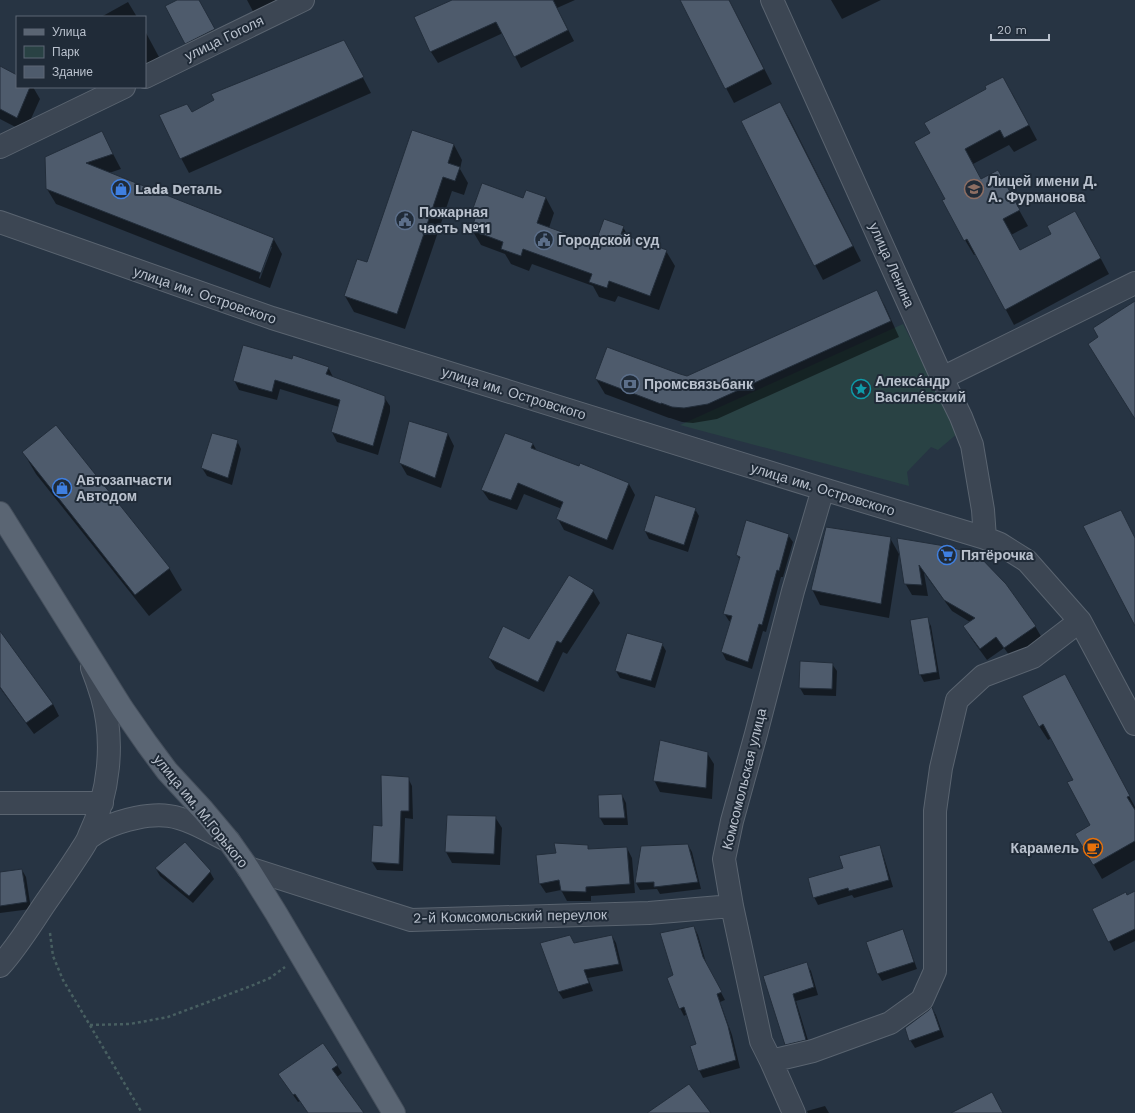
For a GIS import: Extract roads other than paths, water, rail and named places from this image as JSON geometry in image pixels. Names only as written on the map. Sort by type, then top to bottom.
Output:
[{"type":"main road","name":"улица им. М.Горького","points":[[0,513],[122,708],[147,744],[167,771],[229,841],[248,868],[394,1113]]},
{"type":"street","name":"улица Гоголя","points":[[146,77],[303,0]]},
{"type":"street","name":"улица Ленина","points":[[772,0],[942,378],[961,417],[972,445],[983,510],[985,538]]},
{"type":"street","points":[[0,147],[122,88]]},
{"type":"street","name":"улица им. Островского","points":[[0,222],[272,318],[985,538],[1000,544],[1028,561],[1080,621]]},
{"type":"street","points":[[942,378],[1135,283]]},
{"type":"street","name":"Комсомольская улица","points":[[794,1113],[761,1041],[732,906],[724,860],[732,821],[793,591],[823,489]]},
{"type":"street","points":[[771,1061],[814,1051],[890,1023],[922,1000],[935,971],[935,811],[941,768],[957,700],[983,676],[1033,657],[1080,621],[1135,724]]},
{"type":"street","points":[[0,966],[12,952],[89,838],[102,803],[110,747],[102,698],[87,652]]},
{"type":"street","points":[[0,803],[102,803]]},
{"type":"street","points":[[89,838],[104,828],[127,820],[151,815],[168,816],[194,824],[229,841]]},
{"type":"street","name":"2-й Комсомольский переулок","points":[[248,868],[411,920],[649,913],[732,906]]},
{"type":"place","name":"Lada Dеталь","points":[[121,189]]},
{"type":"place","name":"Лицей имени Д. А. Фурманова","points":[[974,189]]},
{"type":"place","name":"Пожарная часть №11","points":[[405,220]]},
{"type":"place","name":"Городской суд","points":[[544,240]]},
{"type":"place","name":"Промсвязьбанк","points":[[630,384]]},
{"type":"place","name":"Алекса́ндр Василе́вский","points":[[861,389]]},
{"type":"place","name":"Автозапчасти Автодом","points":[[62,488]]},
{"type":"place","name":"Пятёрочка","points":[[947,555]]},
{"type":"place","name":"Карамель","points":[[1093,848]]}]
